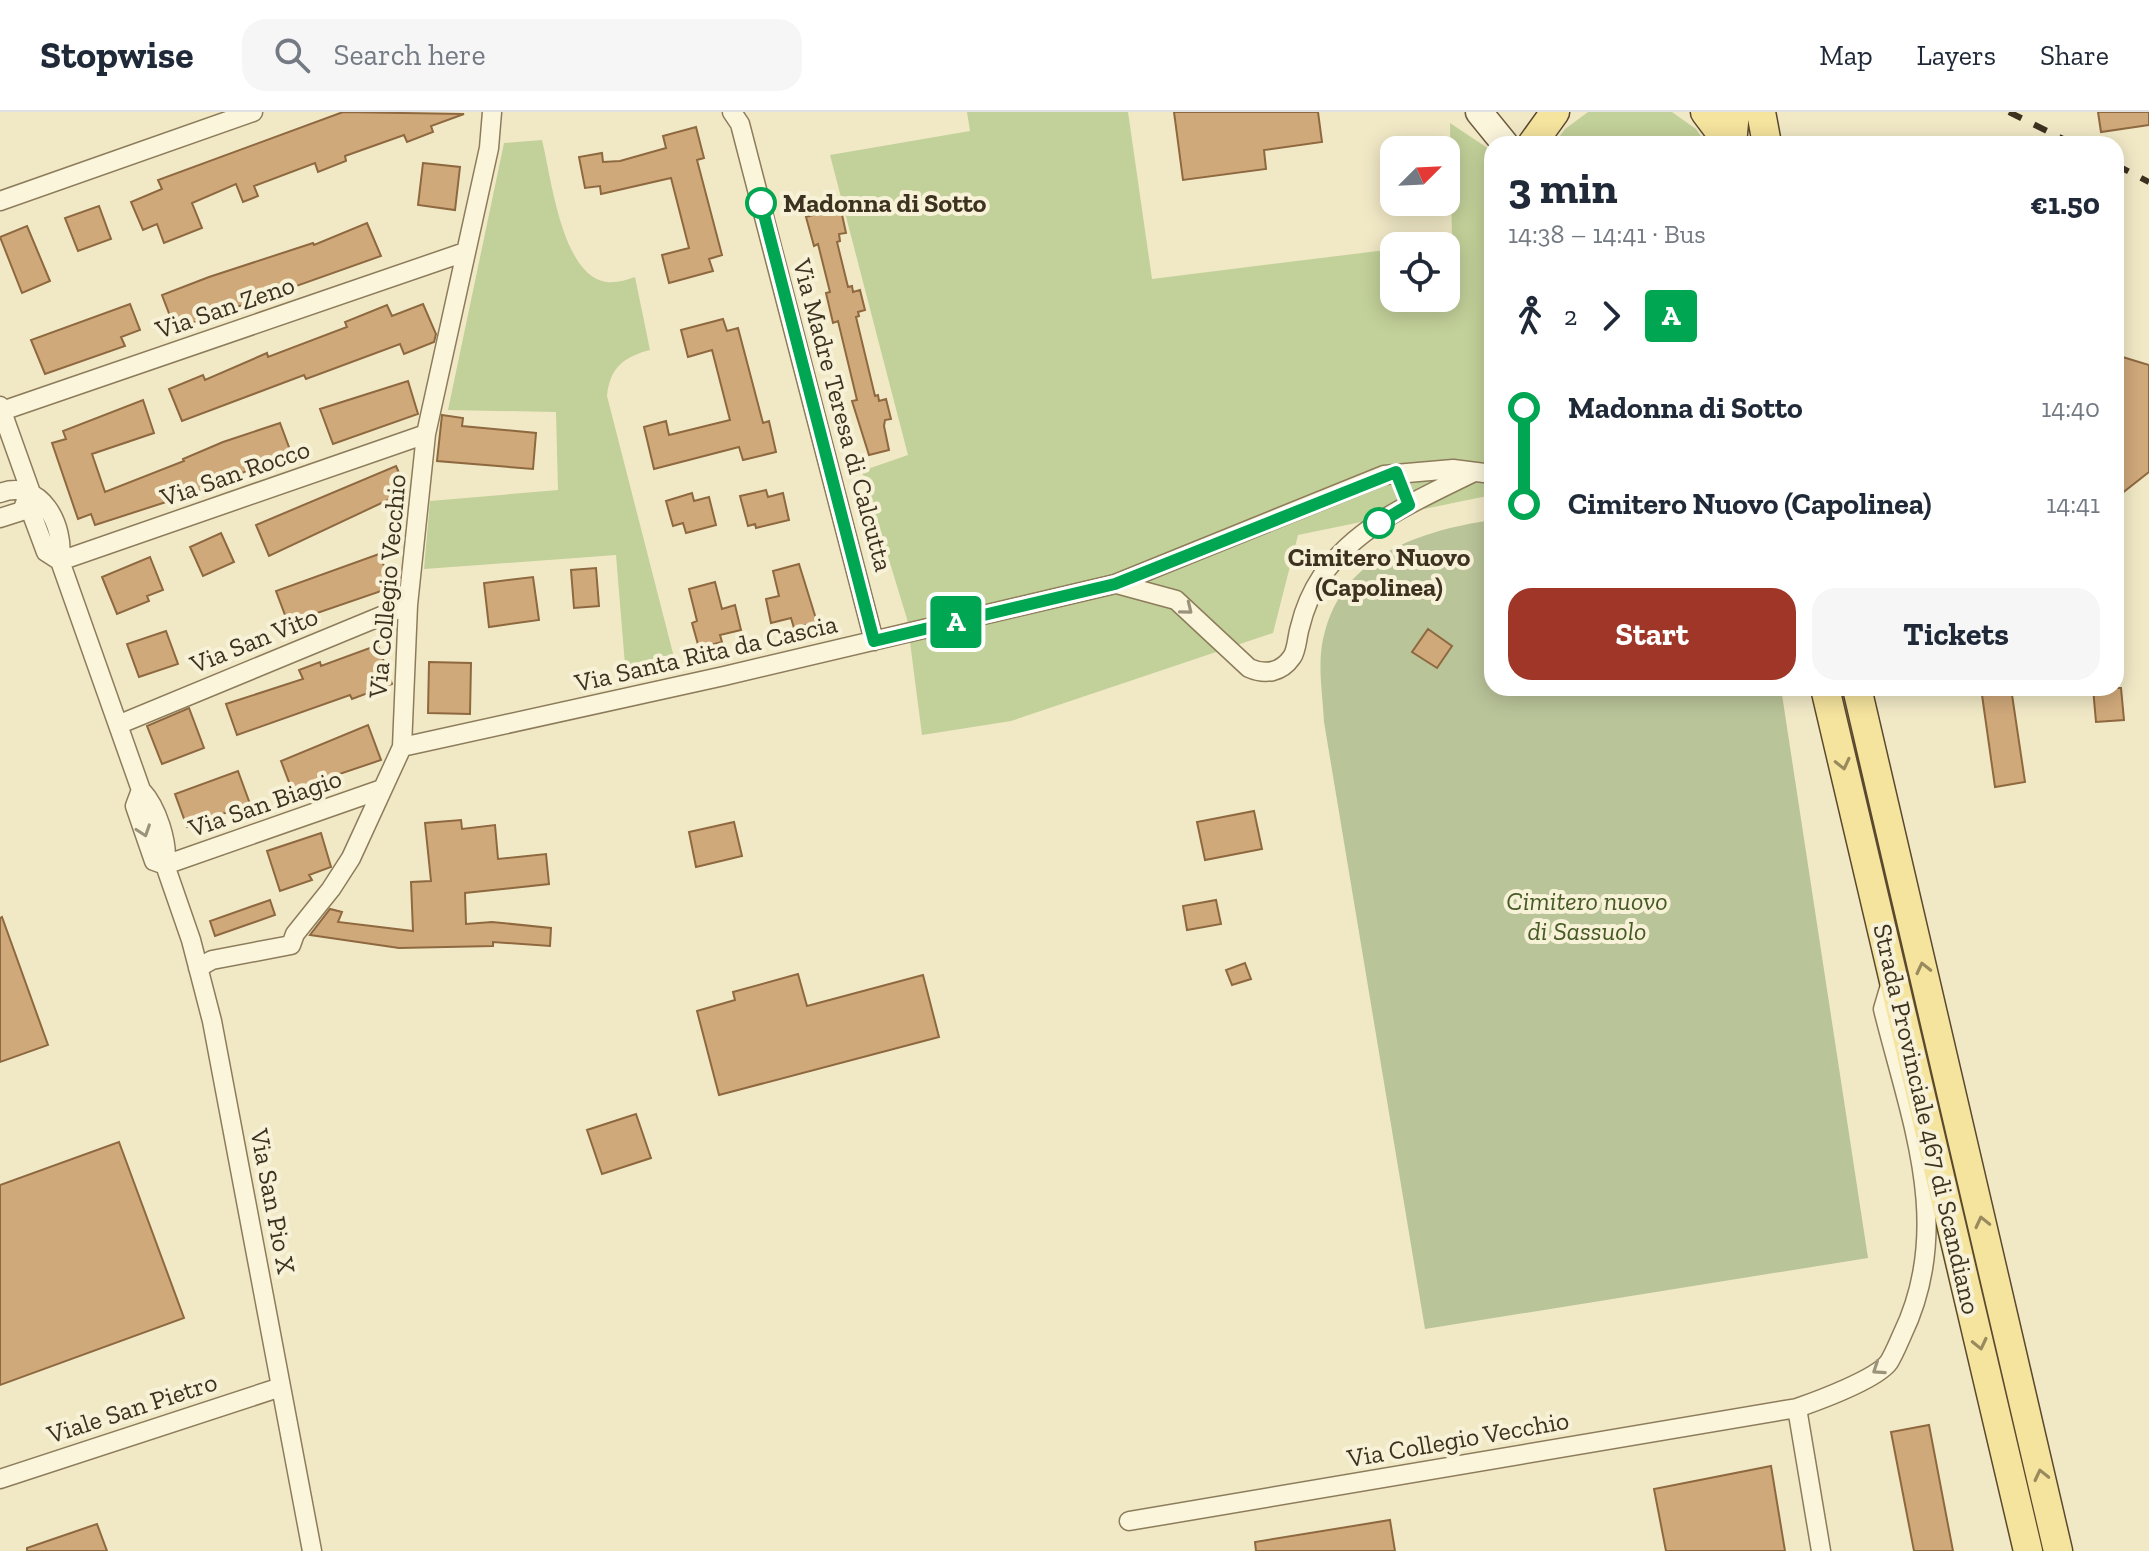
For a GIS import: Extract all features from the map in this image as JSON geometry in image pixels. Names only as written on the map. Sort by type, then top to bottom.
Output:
[{"type":"main road","points":[[1479,112],[1498,136]]},
{"type":"main road","points":[[1538,136],[1555,112]]},
{"type":"main road","points":[[1705,112],[1724,136]]},
{"type":"main road","points":[[1732,136],[1735,112]]},
{"type":"main road","points":[[1761,112],[1766,136]]},
{"type":"main road","name":"Strada Provinciale 467 di Scandiano","points":[[1827,696],[2028,1551]]},
{"type":"main road","name":"Strada Provinciale 467 di Scandiano","points":[[1859,696],[2058,1551]]},
{"type":"street","points":[[0,201],[253,112]]},
{"type":"street","name":"Via Collegio Vecchio","points":[[198,968],[226,957],[291,945],[295,934],[351,858],[402,747],[408,605],[426,434],[489,148],[492,112]]},
{"type":"street","name":"Via Madre Teresa di Calcutta","points":[[732,112],[740,124],[874,641]]},
{"type":"street","name":"Via San Zeno","points":[[1,408],[465,252]]},
{"type":"street","name":"Via San Pio X","points":[[1,408],[30,490],[30,509],[46,552],[60,561],[120,724],[141,790],[135,806],[154,861],[165,865],[198,968],[235,1139],[312,1551]]},
{"type":"street","name":"Via San Rocco","points":[[60,561],[426,434]]},
{"type":"street","name":"Via Santa Rita da Cascia","points":[[402,747],[1115,584],[1396,472],[1453,469],[1483,473]]},
{"type":"street","points":[[1396,472],[1409,505]]},
{"type":"street","name":"Via Santa Rita da Cascia","points":[[1115,584],[1176,600],[1249,668],[1261,673],[1274,672],[1292,657],[1309,600],[1330,565],[1363,534],[1409,505],[1483,473]]},
{"type":"street","points":[[0,493],[13,488],[30,490],[22,511],[0,518]]},
{"type":"street","name":"Via San Vito","points":[[120,724],[408,605]]},
{"type":"street","name":"Via San Biagio","points":[[165,865],[382,789]]},
{"type":"street","name":"Via Collegio Vecchio","points":[[1129,1521],[1797,1408],[1829,1397],[1888,1365],[1916,1306],[1926,1258],[1927,1192],[1883,1009],[1893,975]]},
{"type":"street","name":"Viale San Pietro","points":[[0,1479],[281,1387]]},
{"type":"street","points":[[1797,1408],[1821,1551]]},
{"type":"green space","points":[[967,112],[1128,112],[1152,279],[1380,251],[1380,312],[1460,312],[1460,232],[1452,232],[1452,216],[1460,216],[1460,136],[1450,136],[1450,123],[1484,146],[1484,497],[1298,535],[1273,633],[1011,721],[922,735],[907,619],[862,471],[908,455],[830,155],[970,131]]},
{"type":"green space","points":[[1588,112],[1672,112],[1701,136],[1560,136]]},
{"type":"green space","points":[[542,140],[554,197],[575,257],[586,271],[599,280],[612,282],[635,277],[650,350],[632,356],[620,365],[611,378],[607,396],[677,669],[626,677],[616,555],[424,569],[430,501],[558,490],[556,412],[448,410],[504,143]]},
{"type":"green space","name":"Cimitero nuovo di Sassuolo","points":[[1484,521],[1484,696],[1782,696],[1868,1258],[1425,1329],[1324,722],[1321,653],[1328,621],[1341,595],[1359,574],[1380,556],[1405,543]]},
{"type":"building","points":[[343,112],[464,114],[431,126],[433,132],[407,142],[404,135],[345,156],[346,161],[318,172],[315,163],[254,186],[258,196],[243,202],[236,184],[192,203],[202,228],[164,243],[157,224],[143,230],[131,202],[162,189],[158,180]]},
{"type":"building","points":[[1174,112],[1318,112],[1322,142],[1264,150],[1266,169],[1183,180]]},
{"type":"building","points":[[2098,112],[2149,112],[2149,125],[2101,132]]},
{"type":"building","points":[[696,127],[704,158],[697,160],[722,255],[709,259],[713,271],[669,283],[662,255],[689,248],[671,178],[601,194],[600,186],[585,188],[579,157],[602,153],[603,162],[620,161],[666,148],[663,136]]},
{"type":"building","points":[[423,163],[460,167],[455,210],[418,205]]},
{"type":"building","points":[[99,206],[111,239],[78,251],[65,218]]},
{"type":"building","points":[[833,209],[833,212],[841,210],[846,233],[839,234],[840,241],[837,242],[848,287],[852,286],[853,292],[860,290],[865,310],[858,312],[859,316],[856,317],[875,396],[878,395],[879,401],[886,399],[891,419],[885,420],[884,426],[889,450],[869,455],[852,401],[857,400],[838,321],[833,323],[826,293],[830,292],[818,244],[814,246],[806,217]]},
{"type":"building","points":[[367,223],[381,256],[175,329],[162,295],[209,277],[314,245]]},
{"type":"building","points":[[27,226],[50,281],[22,293],[0,237]]},
{"type":"building","points":[[130,304],[140,330],[121,337],[125,346],[45,374],[31,340]]},
{"type":"building","points":[[423,304],[436,334],[434,342],[404,354],[400,344],[306,379],[304,375],[182,421],[169,389],[203,375],[205,380],[267,353],[268,357],[347,327],[345,322],[387,305],[392,316]]},
{"type":"building","points":[[723,319],[727,331],[738,328],[763,423],[769,421],[776,452],[743,460],[739,447],[654,469],[644,427],[666,421],[669,435],[730,420],[712,350],[688,357],[681,330]]},
{"type":"building","points":[[2124,357],[2149,365],[2149,472],[2124,492]]},
{"type":"building","points":[[408,381],[418,414],[333,444],[320,409]]},
{"type":"building","points":[[143,400],[154,433],[92,454],[105,492],[223,442],[280,423],[293,458],[257,471],[256,467],[197,492],[95,525],[91,514],[78,519],[52,443],[66,439],[63,431]]},
{"type":"building","points":[[442,415],[463,418],[462,426],[536,433],[533,469],[437,461]]},
{"type":"building","points":[[396,466],[407,491],[269,556],[256,525]]},
{"type":"building","points":[[766,490],[768,497],[783,493],[789,520],[756,528],[755,524],[748,526],[740,496]]},
{"type":"building","points":[[692,493],[694,501],[709,497],[716,525],[686,533],[683,523],[673,526],[666,501]]},
{"type":"building","points":[[221,533],[234,562],[203,576],[190,547]]},
{"type":"building","points":[[379,554],[393,587],[288,623],[276,591]]},
{"type":"building","points":[[150,557],[163,590],[147,596],[149,601],[117,614],[102,577]]},
{"type":"building","points":[[799,564],[817,622],[794,628],[791,618],[771,623],[766,599],[779,596],[773,571]]},
{"type":"building","points":[[596,568],[599,606],[574,608],[571,570]]},
{"type":"building","points":[[533,577],[539,620],[489,627],[484,583]]},
{"type":"building","points":[[715,582],[722,609],[735,605],[741,630],[720,635],[722,642],[699,648],[692,623],[697,621],[689,589]]},
{"type":"building","points":[[1428,629],[1452,646],[1437,668],[1412,652]]},
{"type":"building","points":[[166,631],[178,664],[139,677],[127,644]]},
{"type":"building","points":[[378,645],[392,684],[352,699],[350,695],[237,735],[226,704],[303,679],[299,670],[320,662],[321,666]]},
{"type":"building","points":[[429,662],[471,663],[470,714],[428,713]]},
{"type":"building","points":[[1982,696],[2012,696],[2025,782],[1995,787]]},
{"type":"building","points":[[2094,696],[2122,696],[2124,720],[2096,722]]},
{"type":"building","points":[[189,708],[204,748],[162,764],[147,726]]},
{"type":"building","points":[[368,725],[381,760],[292,790],[281,761]]},
{"type":"building","points":[[238,771],[250,804],[187,827],[175,794]]},
{"type":"building","points":[[1254,811],[1262,849],[1205,860],[1197,822]]},
{"type":"building","points":[[461,820],[462,829],[495,825],[498,859],[546,854],[549,884],[465,893],[466,924],[492,922],[551,928],[550,946],[493,942],[493,946],[399,948],[310,935],[330,909],[342,912],[338,922],[413,931],[411,882],[431,881],[425,823]]},
{"type":"building","points":[[734,822],[742,856],[696,867],[689,832]]},
{"type":"building","points":[[321,833],[331,867],[309,875],[312,880],[280,891],[267,851]]},
{"type":"building","points":[[270,900],[275,915],[215,936],[210,921]]},
{"type":"building","points":[[1216,900],[1221,924],[1187,930],[1183,906]]},
{"type":"building","points":[[0,918],[48,1045],[0,1062]]},
{"type":"building","points":[[1245,963],[1251,979],[1232,985],[1226,970]]},
{"type":"building","points":[[798,974],[807,1006],[923,975],[939,1037],[719,1095],[697,1011],[735,1000],[733,992]]},
{"type":"building","points":[[636,1114],[651,1158],[602,1174],[587,1130]]},
{"type":"building","points":[[119,1142],[184,1318],[0,1385],[0,1185]]},
{"type":"building","points":[[1929,1425],[1953,1551],[1914,1551],[1891,1432]]},
{"type":"building","points":[[1771,1466],[1785,1551],[1666,1551],[1654,1489]]},
{"type":"building","points":[[1390,1520],[1395,1551],[1256,1551],[1255,1542]]},
{"type":"building","points":[[97,1524],[107,1551],[27,1551],[27,1548]]},
{"type":"railway","points":[[2009,112],[2057,136]]},
{"type":"railway","points":[[2124,169],[2149,182]]},
{"type":"bus line","name":"A","points":[[761,203],[874,641],[1115,584],[1396,472],[1409,505],[1379,523]]},
{"type":"place","name":"Madonna di Sotto","points":[[761,203]]},
{"type":"place","name":"Cimitero Nuovo (Capolinea)","points":[[1379,523]]}]
